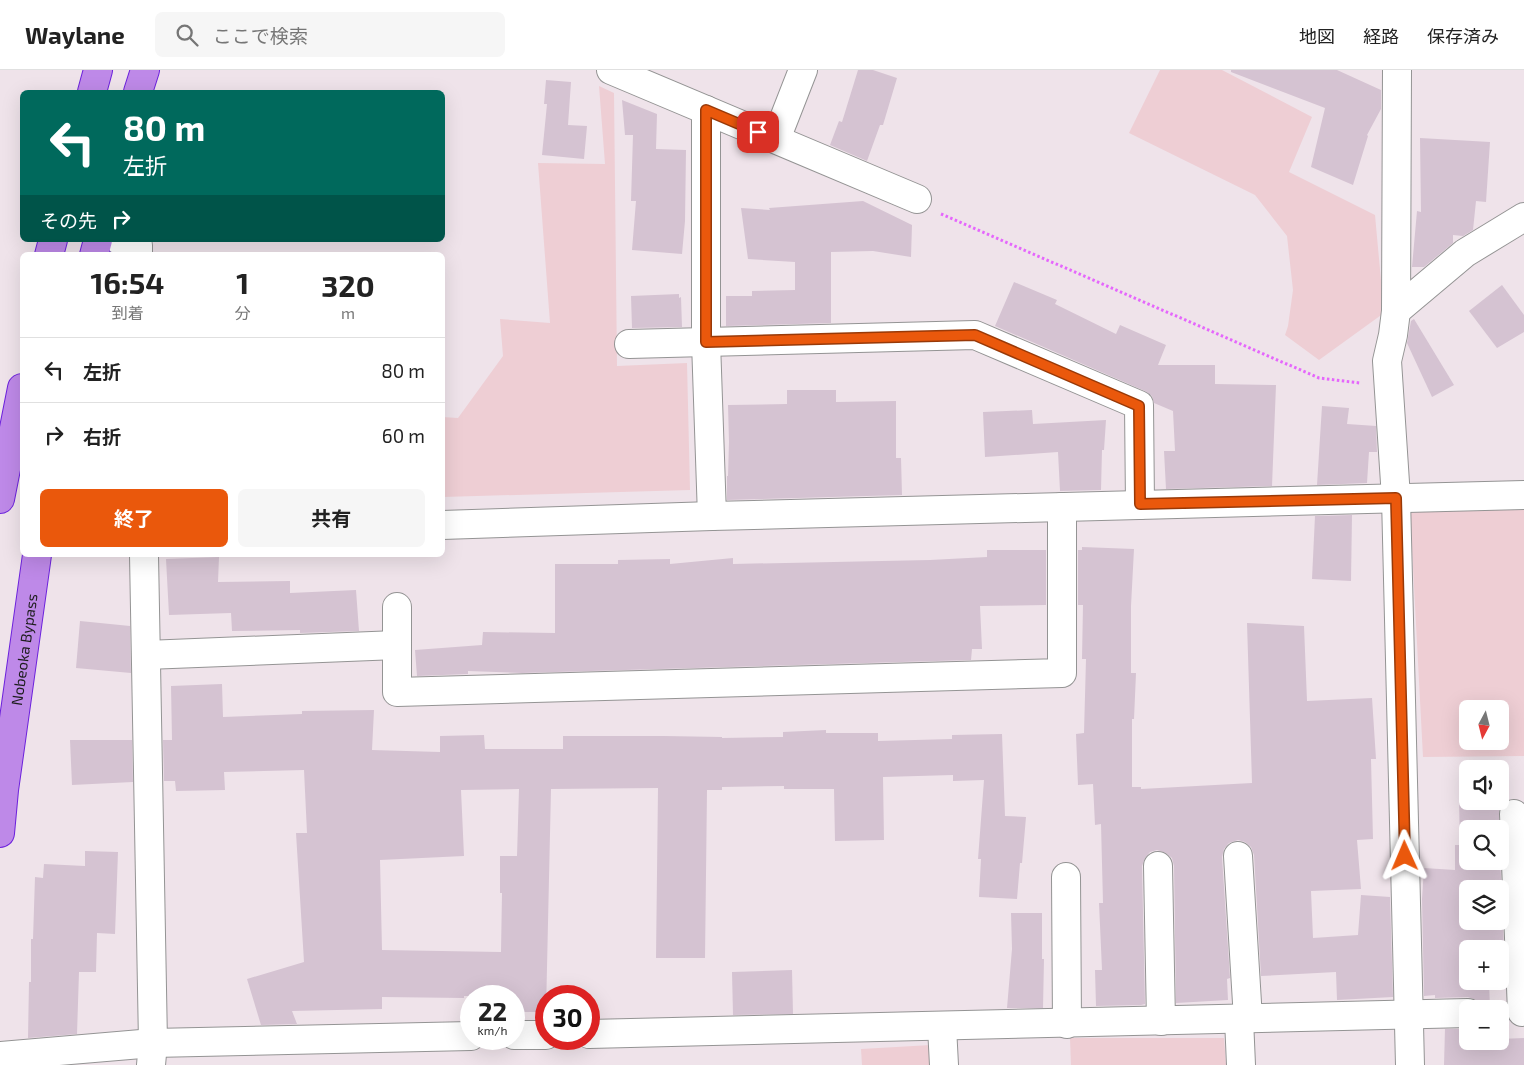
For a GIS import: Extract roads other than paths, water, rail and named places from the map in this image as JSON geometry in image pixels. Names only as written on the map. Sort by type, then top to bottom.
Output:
[{"type":"highway","points":[[93,90],[98,70]]},
{"type":"highway","points":[[139,90],[145,70]]},
{"type":"highway","points":[[0,499],[20,398]]},
{"type":"highway","name":"Nobeoka Bypass","points":[[0,833],[4,790],[37,557]]},
{"type":"street","points":[[611,70],[917,199]]},
{"type":"street","points":[[776,139],[803,70]]},
{"type":"street","points":[[1397,70],[1396,311],[1388,361],[1388,386],[1396,498],[1410,1065]]},
{"type":"street","points":[[706,110],[706,342],[712,516]]},
{"type":"street","points":[[1396,311],[1465,253],[1524,216]]},
{"type":"street","points":[[127,242],[138,245],[138,252]]},
{"type":"street","points":[[629,344],[975,335],[1139,406],[1140,504]]},
{"type":"street","points":[[445,525],[1062,506],[1524,495]]},
{"type":"street","points":[[397,606],[397,692],[1062,674],[1062,506]]},
{"type":"street","points":[[144,557],[152,1054]]},
{"type":"street","points":[[146,655],[396,644]]},
{"type":"street","points":[[1514,814],[1515,1012]]},
{"type":"street","points":[[1238,856],[1244,1019],[1242,1065]]},
{"type":"street","points":[[1158,866],[1161,1021]]},
{"type":"street","points":[[1066,877],[1067,1024]]},
{"type":"street","points":[[600,1034],[1459,1013]]},
{"type":"street","points":[[942,1026],[944,1065]]},
{"type":"street","points":[[0,1056],[152,1054],[460,1037]]}]
